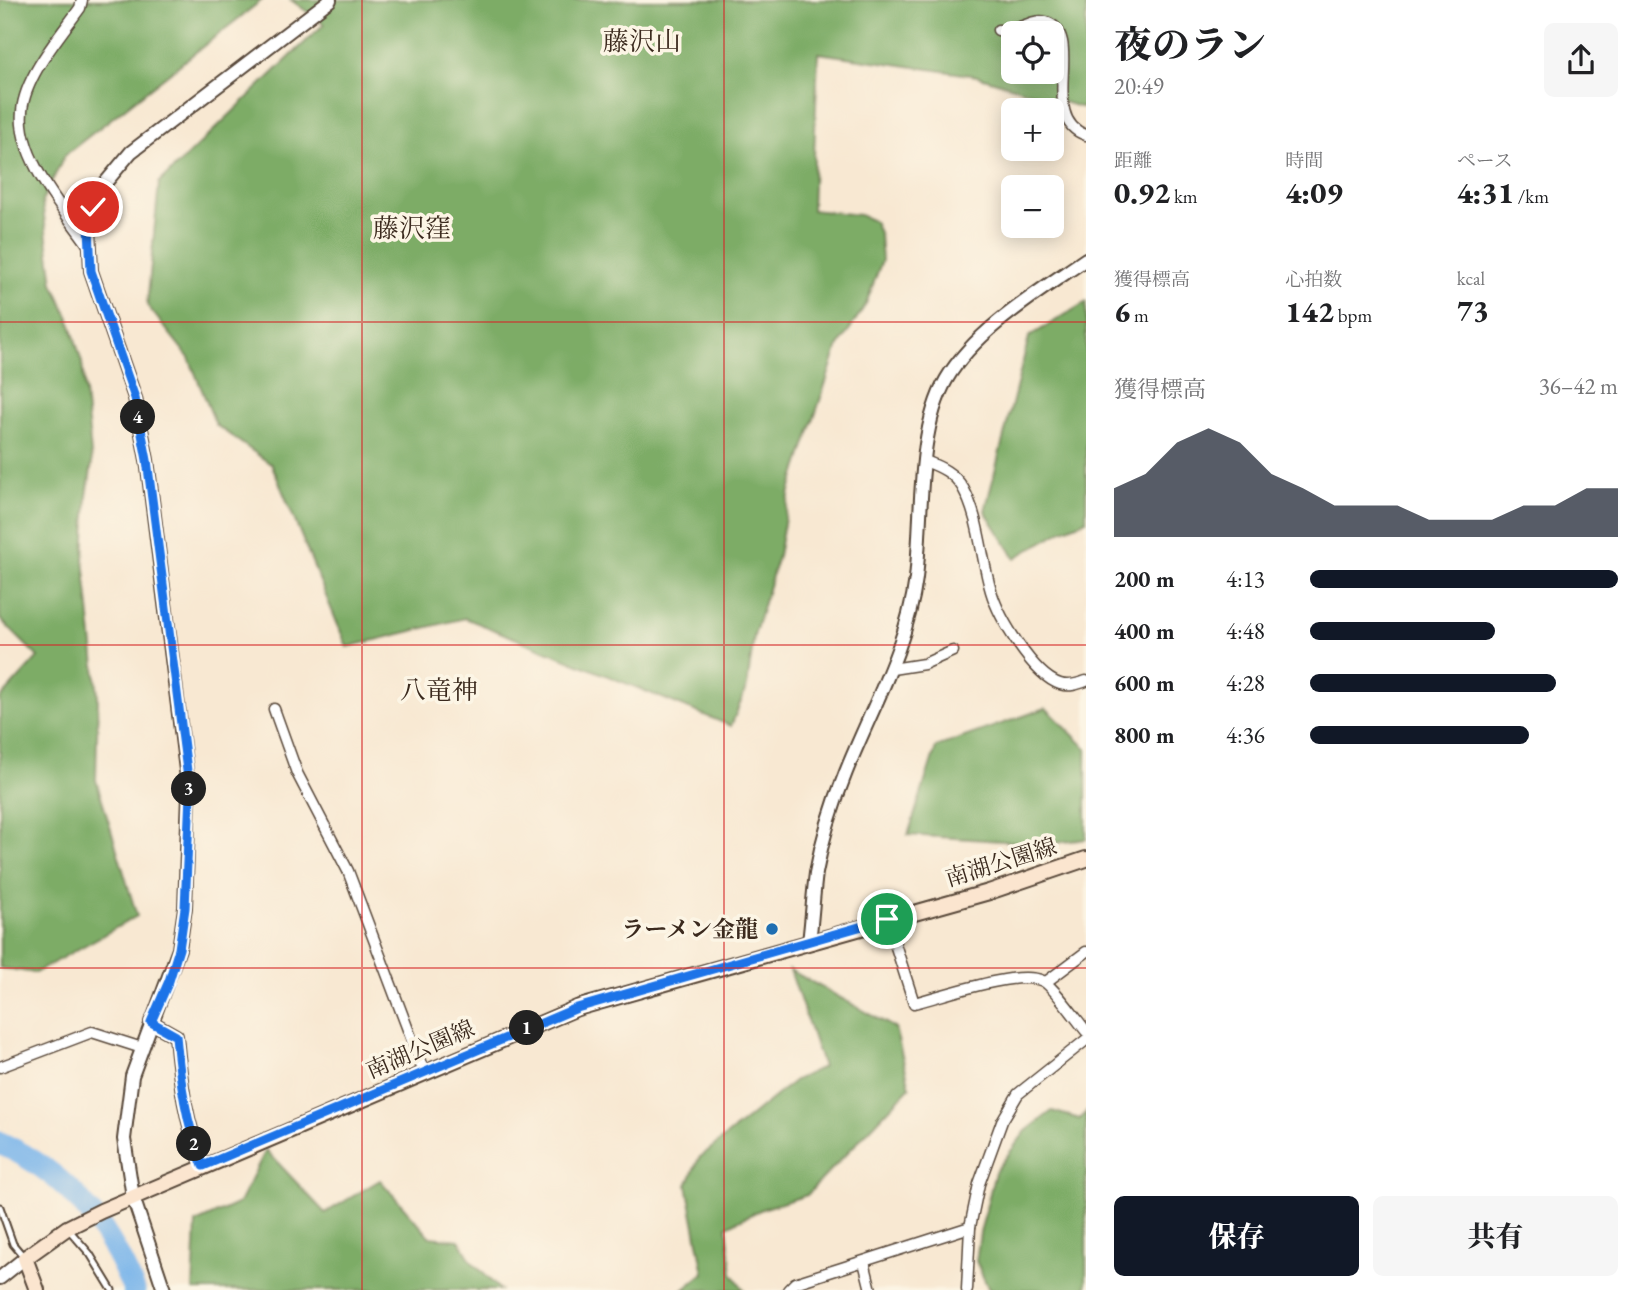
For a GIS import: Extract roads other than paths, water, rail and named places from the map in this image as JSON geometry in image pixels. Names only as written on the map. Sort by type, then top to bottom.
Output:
[{"type":"main road","name":"南湖公園線","points":[[25,1258],[67,1228],[133,1196],[577,1008],[989,892],[1086,859]]},
{"type":"main road","points":[[25,1258],[37,1290]]},
{"type":"street","points":[[82,0],[80,8],[31,82],[22,111],[22,127],[26,145],[41,176],[89,246]]},
{"type":"street","points":[[164,1290],[133,1196],[124,1139],[132,1076],[179,949],[185,908],[190,794],[147,460],[135,398],[91,271],[89,246],[93,207],[101,188],[131,152],[330,0]]},
{"type":"street","points":[[998,30],[1010,32],[1043,21],[1058,29],[1064,38],[1067,63],[1064,107],[1067,120],[1086,135]]},
{"type":"street","points":[[809,942],[817,872],[829,822],[846,772],[892,669],[910,614],[916,575],[925,461],[932,413],[937,398],[952,372],[980,340],[1015,309],[1086,259]]},
{"type":"street","points":[[925,461],[945,469],[956,478],[963,489],[972,510],[992,593],[1003,619],[1020,645],[1039,669],[1057,683],[1077,684],[1086,681]]},
{"type":"street","points":[[892,669],[924,664],[953,652]]},
{"type":"street","points":[[274,709],[297,773],[348,871],[424,1072]]},
{"type":"street","points":[[887,919],[914,1003],[1015,977],[1033,977],[1046,982],[1086,1031]]},
{"type":"street","points":[[1046,982],[1086,952]]},
{"type":"street","points":[[151,1022],[176,1036],[182,1092],[194,1144],[203,1166]]},
{"type":"street","points":[[0,1066],[92,1032],[142,1048]]},
{"type":"street","points":[[967,1290],[970,1227],[979,1184],[1002,1121],[1018,1094],[1086,1040]]},
{"type":"street","points":[[788,1290],[794,1283],[970,1227]]},
{"type":"street","points":[[0,1278],[25,1258]]},
{"type":"street","points":[[864,1262],[871,1290]]},
{"type":"lane","points":[[0,1207],[13,1244],[25,1258]]},
{"type":"lane","points":[[67,1228],[90,1254],[112,1290]]},
{"type":"waterway","points":[[0,1143],[46,1170],[82,1203],[111,1243],[134,1290]]},
{"type":"place","name":"ラーメン金龍","points":[[772,929]]},
{"type":"district","name":"藤沢山","points":[[642,41]]},
{"type":"district","name":"藤沢窪","points":[[412,228]]},
{"type":"district","name":"八竜神","points":[[439,690]]}]
